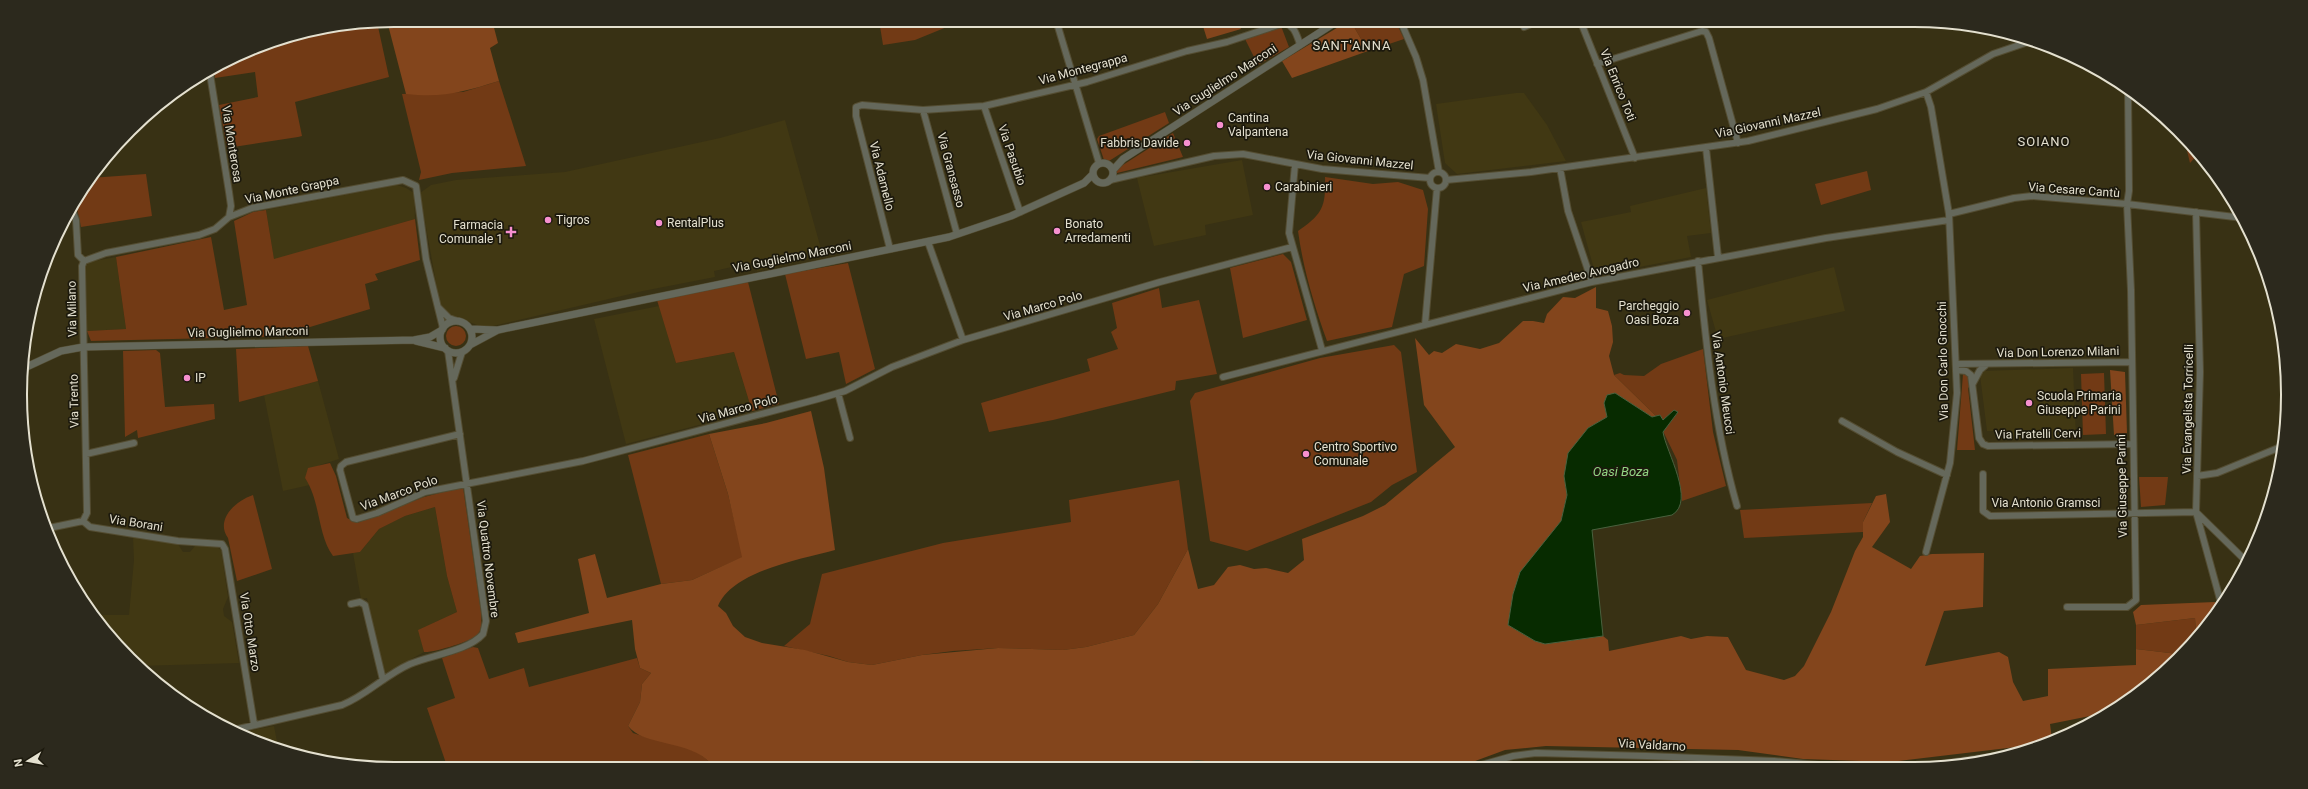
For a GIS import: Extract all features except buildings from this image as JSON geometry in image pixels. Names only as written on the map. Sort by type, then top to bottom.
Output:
[{"type":"street","points":[[1058,27],[1075,84],[1103,163],[1112,174],[1104,183],[1097,181],[1092,174],[1094,167],[1103,163]]},
{"type":"street","name":"Via Montegrappa","points":[[856,107],[862,105],[923,110],[984,106],[1075,84],[1187,51],[1227,42],[1272,27]]},
{"type":"street","name":"Via Montegrappa","points":[[1292,27],[1300,44]]},
{"type":"street","name":"Via Guglielmo Marconi","points":[[1112,174],[1123,159],[1328,27]]},
{"type":"street","points":[[1403,27],[1416,57],[1423,80],[1439,172],[1445,176],[1446,180],[1444,185],[1437,188]]},
{"type":"street","name":"Via Enrico Toti","points":[[1583,27],[1634,158]]},
{"type":"street","points":[[1597,64],[1702,31],[1706,32],[1710,38],[1738,143]]},
{"type":"street","name":"Via Giovanni Mazzel","points":[[1446,180],[1560,168],[1738,143],[1877,109],[1926,92],[1994,54],[2022,44]]},
{"type":"street","name":"Via Monterosa","points":[[210,76],[231,206],[229,217]]},
{"type":"street","name":"Via Don Carlo Gnocchi","points":[[1926,92],[1931,107],[1949,217],[1956,367],[1955,431],[1947,475],[1926,552]]},
{"type":"street","name":"Via Giuseppe Parini","points":[[2067,607],[2127,607],[2136,600],[2127,204],[2129,191],[2128,96]]},
{"type":"street","name":"Via Pasubio","points":[[984,106],[1020,212]]},
{"type":"street","name":"Via Adamello","points":[[856,107],[856,116],[890,249]]},
{"type":"street","name":"Via Gransasso","points":[[923,110],[957,234]]},
{"type":"street","points":[[1706,148],[1718,257]]},
{"type":"street","name":"Via Giovanni Mazzel","points":[[1112,174],[1122,176],[1234,154],[1261,156],[1295,164],[1369,174],[1430,178]]},
{"type":"street","name":"Via Guglielmo Marconi","points":[[1103,163],[1123,159]]},
{"type":"street","points":[[1295,164],[1289,226],[1292,247],[1322,350]]},
{"type":"street","points":[[1560,168],[1568,211],[1592,282]]},
{"type":"street","points":[[1437,188],[1431,184],[1430,178],[1434,173],[1439,172]]},
{"type":"street","name":"Via Guglielmo Marconi","points":[[1084,183],[1092,174]]},
{"type":"street","name":"Via Monte Grappa","points":[[84,261],[106,253],[199,235],[215,229],[229,217],[252,208],[402,180],[416,186],[426,259],[437,306]]},
{"type":"street","name":"Via Guglielmo Marconi","points":[[471,329],[498,330],[820,262],[928,242],[957,234],[1020,212],[1084,183],[1097,181]]},
{"type":"street","points":[[1425,325],[1437,188]]},
{"type":"street","name":"Via Cesare Cantù","points":[[1949,217],[2014,198],[2032,196],[2127,204],[2235,217]]},
{"type":"street","name":"Via Evangelista Torricelli","points":[[2196,212],[2200,372],[2196,512],[2220,598]]},
{"type":"street","name":"Via Milano","points":[[28,366],[61,351],[83,346],[82,266],[84,261],[78,255],[76,220],[74,215]]},
{"type":"street","name":"Via Amedeo Avogadro","points":[[1223,377],[1322,350],[1592,282],[1718,257],[1949,217]]},
{"type":"street","points":[[928,242],[963,340]]},
{"type":"street","name":"Via Marco Polo","points":[[460,434],[346,462],[341,466],[340,470],[350,512],[353,518],[357,519],[425,492],[583,461],[838,393],[892,367],[963,340],[1160,282],[1292,247]]},
{"type":"street","name":"Via Antonio Meucci","points":[[1698,261],[1709,372],[1720,439],[1737,506]]},
{"type":"street","points":[[437,306],[449,318],[467,325],[471,329],[472,340],[470,346],[462,352],[453,381]]},
{"type":"street","points":[[437,306],[442,329],[441,339],[446,349],[462,352]]},
{"type":"street","points":[[442,329],[447,324],[457,321]]},
{"type":"street","name":"Via Guglielmo Marconi","points":[[83,346],[414,340],[430,336],[442,329]]},
{"type":"street","name":"Via Guglielmo Marconi","points":[[470,346],[498,330]]},
{"type":"street","name":"Via Guglielmo Marconi","points":[[414,340],[446,349]]},
{"type":"street","name":"Via Trento","points":[[83,346],[87,513],[83,521]]},
{"type":"street","name":"Via Quattro Novembre","points":[[241,728],[342,705],[356,700],[383,680],[406,666],[472,643],[484,634],[486,621],[453,381],[446,349]]},
{"type":"street","name":"Via Don Lorenzo Milani","points":[[1956,367],[1986,364],[2130,362]]},
{"type":"street","points":[[1973,383],[1980,370],[1986,364]]},
{"type":"street","points":[[1956,367],[1971,375],[1973,383]]},
{"type":"street","name":"Via Fratelli Cervi","points":[[1973,383],[1979,438],[1983,444],[1988,446],[2132,444]]},
{"type":"street","points":[[838,393],[850,438]]},
{"type":"street","points":[[1842,421],[1897,452],[1947,475]]},
{"type":"street","points":[[86,454],[134,443]]},
{"type":"street","points":[[2198,476],[2217,473],[2277,448]]},
{"type":"street","name":"Via Antonio Gramsci","points":[[1983,474],[1983,511],[1990,516],[2196,512]]},
{"type":"street","points":[[2196,512],[2243,558]]},
{"type":"street","points":[[52,527],[83,521]]},
{"type":"street","name":"Via Borani","points":[[83,521],[90,527],[178,541],[222,544]]},
{"type":"street","name":"Via Otto Marzo","points":[[222,544],[225,549],[254,724]]},
{"type":"street","points":[[351,604],[360,602],[365,605],[383,680]]},
{"type":"street","name":"Via Valdarno","points":[[1491,762],[1512,756],[1536,753],[1633,755],[1785,762]]},
{"type":"shaded area","points":[[389,27],[494,27],[498,43],[490,48],[499,81],[443,95],[406,94]]},
{"type":"shaded area","points":[[880,27],[947,27],[915,40],[883,45]]},
{"type":"shaded area","points":[[1203,27],[1240,27],[1241,29],[1207,39]]},
{"type":"shaded area","points":[[1281,27],[1289,47],[1258,65],[1245,39]]},
{"type":"shaded area","points":[[1338,27],[1354,27],[1368,51],[1292,78],[1282,61]]},
{"type":"shaded area","points":[[1354,27],[1398,27],[1404,39],[1368,51]]},
{"type":"shaded area","points":[[378,28],[389,77],[295,102],[302,136],[227,148],[219,105],[258,97],[255,72],[215,78],[214,74],[232,65],[276,47],[323,34],[347,30]]},
{"type":"shaded area","points":[[499,81],[526,166],[452,173],[419,180],[421,172],[402,94],[463,92]]},
{"type":"shaded area","points":[[1524,93],[1547,125],[1566,161],[1457,174],[1445,163],[1436,104]]},
{"type":"shaded area","points":[[1165,112],[1169,123],[1109,161],[1104,160],[1097,139],[1099,136]]},
{"type":"shaded area","points":[[785,120],[823,256],[757,271],[754,262],[714,271],[715,277],[643,291],[493,326],[482,327],[449,314],[440,305],[420,193],[431,185],[456,180],[565,172],[720,138]]},
{"type":"shaded area","points":[[1173,133],[1183,157],[1117,173],[1115,170]]},
{"type":"shaded area","points":[[2187,149],[2195,158],[2190,163]]},
{"type":"shaded area","points":[[1242,160],[1253,215],[1205,225],[1206,235],[1154,246],[1137,178]]},
{"type":"shaded area","points":[[1867,171],[1871,190],[1821,205],[1815,184]]},
{"type":"shaded area","points":[[146,174],[152,216],[81,227],[77,209],[98,177]]},
{"type":"shaded area","points":[[1325,177],[1373,184],[1398,182],[1423,190],[1428,209],[1424,266],[1404,274],[1392,327],[1327,341],[1310,286],[1298,231],[1312,220],[1321,209],[1325,196]]},
{"type":"shaded area","points":[[397,185],[414,193],[415,219],[274,260],[266,210]]},
{"type":"shaded area","points":[[1706,188],[1711,233],[1687,236],[1691,257],[1598,275],[1595,273],[1581,222],[1631,212],[1630,206]]},
{"type":"shaded area","points":[[266,210],[274,259],[415,219],[420,260],[375,274],[378,280],[365,284],[370,309],[300,330],[300,336],[91,341],[87,331],[126,329],[116,257],[211,237],[224,310],[247,305],[234,221],[253,212]]},
{"type":"shaded area","points":[[1283,254],[1291,262],[1307,320],[1243,338],[1230,268]]},
{"type":"shaded area","points":[[116,257],[126,329],[87,331],[86,266],[89,262]]},
{"type":"shaded area","points":[[848,263],[875,369],[846,384],[839,352],[806,359],[785,274]]},
{"type":"shaded area","points":[[1834,267],[1845,311],[1718,339],[1707,300]]},
{"type":"shaded area","points":[[748,282],[779,404],[752,411],[734,352],[676,363],[657,300]]},
{"type":"shaded area","points":[[1596,287],[1596,308],[1608,311],[1612,326],[1613,342],[1609,356],[1614,375],[1656,416],[1652,417],[1615,393],[1604,403],[1607,417],[1588,428],[1564,476],[1567,495],[1561,521],[1513,594],[1508,625],[1535,641],[1545,644],[1603,636],[1608,640],[1609,651],[1681,636],[1691,639],[1707,636],[1728,637],[1746,670],[1784,680],[1795,676],[1804,666],[1831,612],[1855,551],[1863,537],[1863,522],[1876,496],[1886,494],[1890,522],[1872,547],[1911,569],[1920,556],[1932,554],[1984,553],[1983,607],[1944,611],[1925,666],[1999,652],[2008,657],[2013,682],[2023,701],[2048,696],[2048,669],[2136,665],[2136,649],[2174,653],[2156,671],[2137,686],[2097,713],[2092,716],[2050,724],[2051,735],[2015,747],[1890,762],[1803,759],[1738,750],[1546,746],[1505,750],[1473,762],[710,762],[706,758],[695,752],[682,747],[646,738],[636,733],[628,726],[640,702],[642,684],[651,673],[640,668],[635,649],[632,620],[518,643],[515,633],[589,613],[578,559],[595,554],[607,598],[661,584],[692,580],[742,557],[728,494],[709,434],[766,423],[811,411],[824,468],[835,550],[769,568],[752,575],[726,594],[718,606],[726,613],[733,626],[745,637],[762,643],[805,650],[848,662],[872,665],[922,655],[998,648],[1063,650],[1086,647],[1134,635],[1158,604],[1188,549],[1198,589],[1214,585],[1228,567],[1240,565],[1254,569],[1266,568],[1288,573],[1304,560],[1302,539],[1363,516],[1385,505],[1455,447],[1424,405],[1415,338],[1429,355],[1434,351],[1442,353],[1456,344],[1480,349],[1499,343],[1523,321],[1544,323],[1547,314],[1563,297],[1575,298]]},
{"type":"shaded area","points":[[1159,288],[1162,308],[1199,300],[1217,374],[1176,381],[1175,390],[1053,420],[989,432],[981,403],[1090,371],[1087,359],[1118,349],[1111,332],[1117,328],[1112,303]]},
{"type":"shaded area","points":[[659,306],[676,363],[734,352],[752,411],[626,444],[594,319]]},
{"type":"shaded area","points":[[456,326],[463,329],[466,336],[463,343],[456,346],[449,343],[446,336],[449,329]]},
{"type":"shaded area","name":"Centro Sportivo Comunale","points":[[1394,345],[1401,352],[1417,472],[1392,485],[1371,502],[1247,551],[1210,541],[1190,401],[1195,393],[1320,358]]},
{"type":"shaded area","points":[[308,346],[318,381],[239,402],[236,349]]},
{"type":"shaded area","points":[[1703,349],[1713,432],[1726,486],[1682,501],[1677,460],[1663,431],[1677,414],[1674,410],[1663,420],[1660,415],[1656,416],[1614,375],[1620,373],[1624,375],[1644,376],[1661,364]]},
{"type":"shaded area","points":[[156,350],[160,353],[165,407],[214,404],[215,419],[138,438],[137,430],[125,437],[123,351]]},
{"type":"shaded area","name":"Scuola Primaria Giuseppe Parini","points":[[2073,368],[2076,437],[2001,440],[2002,431],[1987,431],[1980,375],[1985,371]]},
{"type":"shaded area","points":[[2110,370],[2125,372],[2127,433],[2114,435]]},
{"type":"shaded area","points":[[2104,373],[2106,434],[2083,435],[2081,374]]},
{"type":"shaded area","points":[[1963,374],[1967,375],[1971,385],[1968,388],[1975,450],[1957,450]]},
{"type":"shaded area","points":[[318,381],[339,459],[320,465],[305,478],[310,485],[283,491],[264,395]]},
{"type":"shaded area","points":[[709,434],[728,494],[743,557],[692,580],[661,584],[628,455]]},
{"type":"shaded area","points":[[330,463],[336,476],[347,518],[357,523],[424,497],[463,487],[481,612],[480,631],[475,637],[436,651],[424,652],[418,630],[457,612],[447,576],[435,507],[405,516],[379,529],[360,552],[333,556],[324,538],[314,497],[305,478],[308,468]]},
{"type":"shaded area","points":[[2139,477],[2168,477],[2165,505],[2141,507]]},
{"type":"shaded area","points":[[1179,480],[1188,549],[1158,604],[1134,635],[1086,647],[1063,650],[998,648],[953,651],[922,655],[872,665],[848,662],[829,656],[784,646],[810,624],[822,574],[943,543],[1071,522],[1069,500]]},
{"type":"shaded area","points":[[253,495],[272,569],[237,581],[228,538],[225,531],[225,518],[234,506]]},
{"type":"shaded area","points":[[1872,503],[1863,522],[1863,532],[1744,538],[1740,510]]},
{"type":"shaded area","points":[[435,507],[447,576],[457,612],[419,630],[424,652],[386,673],[382,670],[367,598],[361,599],[353,553],[360,552],[379,529],[405,516]]},
{"type":"shaded area","points":[[133,537],[178,544],[183,552],[190,552],[195,546],[216,546],[221,550],[228,597],[223,609],[224,616],[232,622],[239,663],[147,666],[118,637],[101,615],[129,615],[134,560]]},
{"type":"shaded area","points":[[2215,602],[2216,604],[2196,630],[2195,618],[2136,625],[2133,612],[2141,605]]},
{"type":"shaded area","points":[[2195,618],[2196,630],[2174,653],[2136,649],[2136,625]]},
{"type":"shaded area","points":[[473,647],[478,648],[489,679],[524,668],[529,687],[637,658],[640,668],[651,673],[642,684],[640,702],[628,726],[633,733],[689,749],[710,762],[446,762],[427,708],[455,698],[442,658]]},
{"type":"shaded area","points":[[274,726],[277,742],[254,734],[248,731]]},
{"type":"water","name":"Oasi Boza","points":[[1615,393],[1652,417],[1660,415],[1663,420],[1674,410],[1678,412],[1663,432],[1678,476],[1681,499],[1679,508],[1672,515],[1592,530],[1603,636],[1545,644],[1535,641],[1508,625],[1513,594],[1520,572],[1561,521],[1567,495],[1564,476],[1568,453],[1588,428],[1607,417],[1604,403],[1607,395]]},
{"type":"place","name":"Cantina Valpantena","points":[[1220,125]]},
{"type":"place","name":"Fabbris Davide","points":[[1187,143]]},
{"type":"place","name":"Carabinieri","points":[[1267,187]]},
{"type":"place","name":"Tigros","points":[[548,220]]},
{"type":"place","name":"RentalPlus","points":[[659,223]]},
{"type":"place","name":"Bonato Arredamenti","points":[[1057,231]]},
{"type":"place","name":"Farmacia Comunale 1","points":[[511,232]]},
{"type":"place","name":"Parcheggio Oasi Boza","points":[[1687,313]]},
{"type":"place","name":"IP","points":[[187,378]]},
{"type":"place","name":"Scuola Primaria Giuseppe Parini","points":[[2029,403]]},
{"type":"place","name":"Centro Sportivo Comunale","points":[[1306,454]]},
{"type":"district","name":"SANT'ANNA","points":[[1352,45]]},
{"type":"district","name":"SOIANO","points":[[2044,141]]}]
